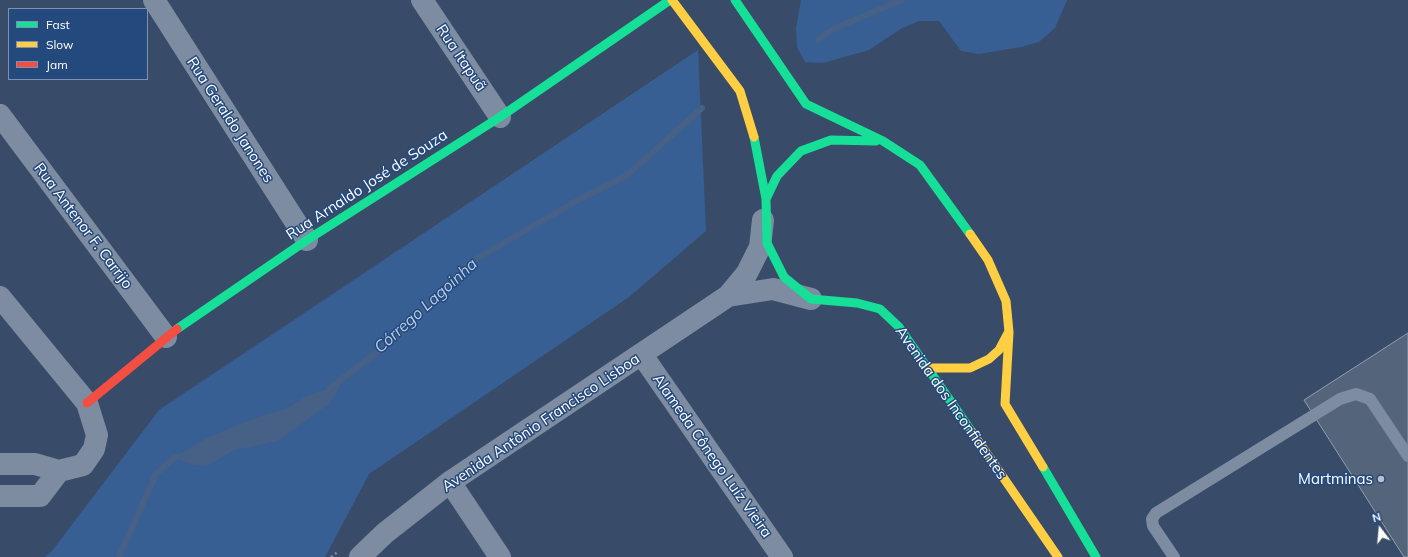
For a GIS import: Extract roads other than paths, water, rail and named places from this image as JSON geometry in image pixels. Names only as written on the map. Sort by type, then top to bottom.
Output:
[{"type":"main road","name":"Rua Arnaldo José de Souza","points":[[87,403],[166,337],[307,240],[500,117],[671,0]]},
{"type":"main road","points":[[671,0],[740,91],[752,127],[766,199],[767,243],[775,262],[784,277],[811,299]]},
{"type":"main road","points":[[735,0],[806,104],[883,141],[920,165],[988,260],[1006,301],[1009,332],[1005,404],[1096,557]]},
{"type":"main road","points":[[766,199],[778,176],[801,151],[831,140],[883,141]]},
{"type":"main road","name":"Avenida dos Inconfidentes","points":[[811,299],[857,303],[880,309],[899,327],[1058,557]]},
{"type":"main road","points":[[927,368],[970,368],[989,359],[999,350],[1009,332]]},
{"type":"street","name":"Rua Geraldo Janones","points":[[154,0],[307,240]]},
{"type":"street","name":"Rua Itapuã","points":[[422,0],[500,117]]},
{"type":"street","name":"Rua Antenor F. Carrijo","points":[[0,114],[166,337]]},
{"type":"street","points":[[728,296],[747,273],[760,247],[766,199]]},
{"type":"street","name":"Avenida dos Inconfidentes","points":[[728,296],[773,289],[811,299]]},
{"type":"street","name":"Avenida Antônio Francisco Lisboa","points":[[360,557],[385,533],[450,482],[642,355],[728,296]]},
{"type":"street","points":[[0,297],[87,403],[97,434],[94,449],[83,465],[59,471],[35,464],[0,464]]},
{"type":"street","name":"Alameda Cônego Luíz Vieira","points":[[642,355],[782,557]]},
{"type":"street","points":[[0,496],[40,496],[59,471]]},
{"type":"street","points":[[450,482],[500,557]]},
{"type":"lane","points":[[1174,557],[1153,526],[1152,518],[1156,513],[1340,399],[1356,394],[1370,399],[1408,456]]},
{"type":"waterway","name":"Córrego Lagoinha","points":[[818,40],[833,29],[902,0]]},
{"type":"waterway","name":"Córrego Lagoinha","points":[[329,389],[398,336],[469,263],[580,199],[626,176],[702,108]]},
{"type":"waterway","name":"Córrego Lagoinha","points":[[119,557],[156,474],[174,458],[180,456]]},
{"type":"place","name":"Martminas","points":[[1381,479]]}]
